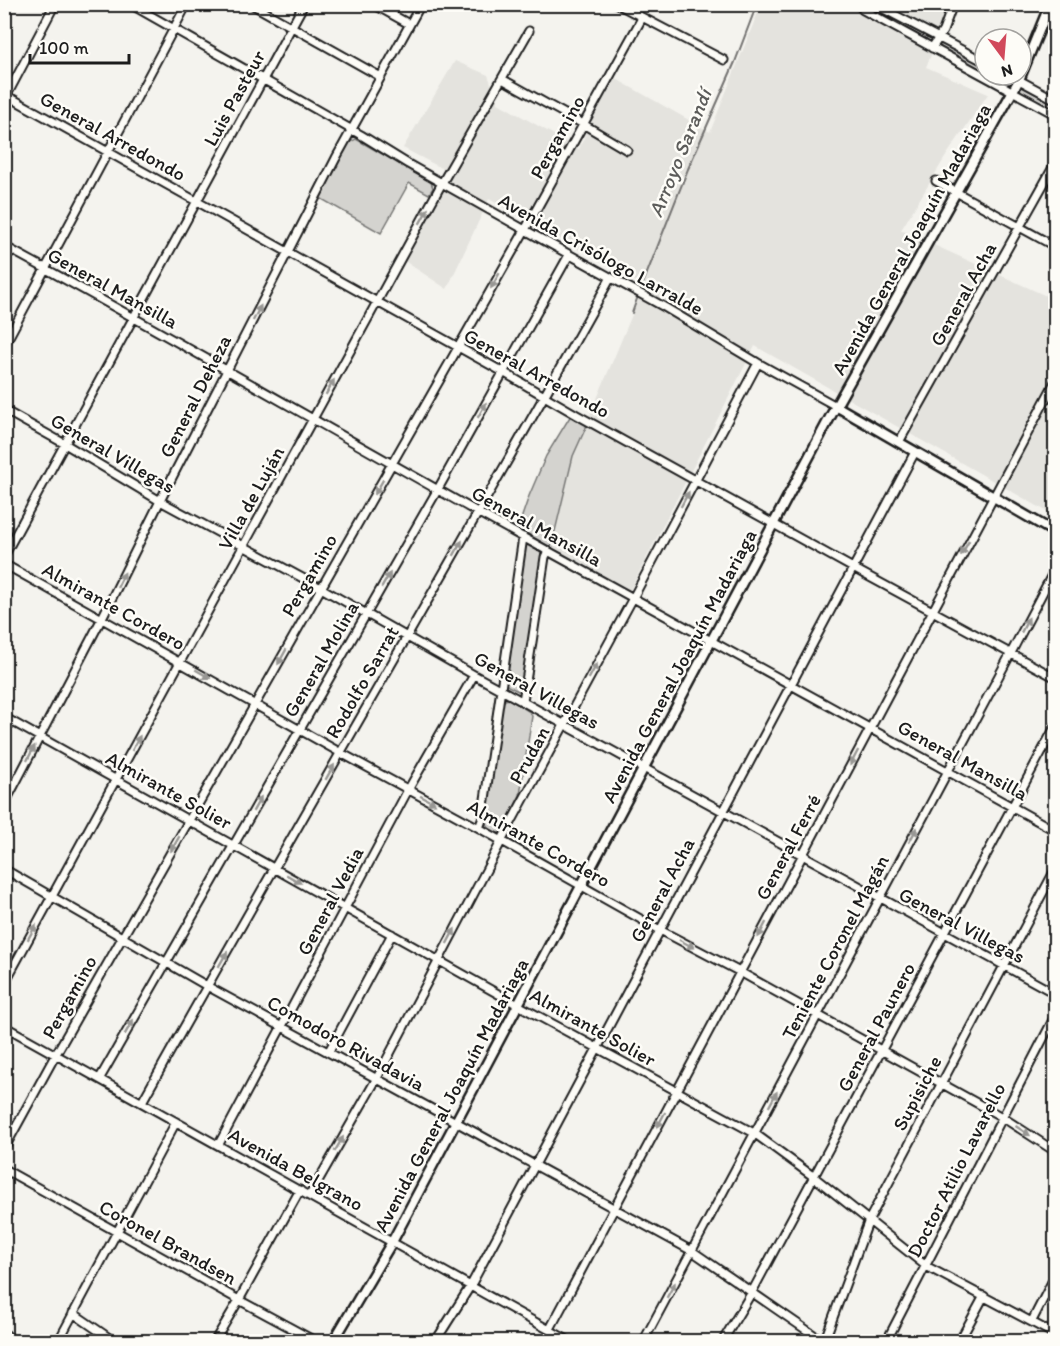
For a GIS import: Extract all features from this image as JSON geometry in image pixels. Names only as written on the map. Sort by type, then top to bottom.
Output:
[{"type":"main road","name":"Avenida General Joaquín Madariaga","points":[[1033,46],[1050,4]]},
{"type":"main road","name":"Avenida General Joaquín Madariaga","points":[[333,1341],[392,1242],[836,406],[1015,87]]},
{"type":"main road","name":"Avenida Crisólogo Larralde","points":[[836,406],[1056,533]]},
{"type":"street","points":[[5,96],[56,4]]},
{"type":"street","name":"Avenida Crisólogo Larralde","points":[[130,4],[836,406]]},
{"type":"street","points":[[4,346],[187,4]]},
{"type":"street","points":[[251,4],[381,77]]},
{"type":"street","name":"Luis Pasteur","points":[[4,556],[304,4]]},
{"type":"street","points":[[373,4],[409,24]]},
{"type":"street","name":"General Deheza","points":[[4,805],[341,149],[421,4]]},
{"type":"street","points":[[617,4],[724,60]]},
{"type":"street","points":[[858,4],[863,10],[1056,115]]},
{"type":"street","points":[[874,4],[973,56]]},
{"type":"street","points":[[932,48],[939,38],[953,4]]},
{"type":"street","name":"Pergamino","points":[[4,1149],[122,937],[525,230],[642,18]]},
{"type":"street","name":"Villa de Luján","points":[[4,984],[442,183],[530,31]]},
{"type":"street","points":[[502,79],[627,150]]},
{"type":"street","points":[[1032,87],[1056,100]]},
{"type":"street","name":"General Arredondo","points":[[5,96],[853,568],[1056,678]]},
{"type":"street","name":"General Acha","points":[[899,442],[1056,162]]},
{"type":"street","points":[[936,181],[1056,248]]},
{"type":"street","name":"General Mansilla","points":[[4,246],[548,551],[1056,831]]},
{"type":"street","name":"General Molina","points":[[100,1078],[438,489],[568,255]]},
{"type":"street","name":"Rodolfo Sarrat","points":[[142,1102],[610,279]]},
{"type":"street","name":"Prudan","points":[[310,1195],[377,1078],[758,363]]},
{"type":"street","name":"General Ferré","points":[[550,1329],[932,610],[1053,390],[1056,380]]},
{"type":"street","name":"General Villegas","points":[[4,410],[160,501],[244,545],[879,899],[1056,994]]},
{"type":"street","name":"General Acha","points":[[435,1341],[471,1286],[915,452]]},
{"type":"street","points":[[479,828],[483,820],[524,537]]},
{"type":"street","points":[[523,701],[545,557],[548,551]]},
{"type":"street","name":"Almirante Cordero","points":[[4,564],[660,930],[1002,1117],[1056,1152]]},
{"type":"street","name":"Teniente Coronel Magán","points":[[643,1341],[1056,567]]},
{"type":"street","name":"General Vedia","points":[[219,1144],[408,789],[474,675]]},
{"type":"street","name":"Almirante Solier","points":[[4,717],[518,1005],[754,1133],[814,1177],[926,1266],[1056,1335]]},
{"type":"street","name":"General Paunero","points":[[722,1341],[752,1292],[1056,725]]},
{"type":"street","name":"Supisiche","points":[[824,1341],[869,1220],[1056,868]]},
{"type":"street","name":"Comodoro Rivadavia","points":[[4,869],[207,986],[692,1251],[824,1341]]},
{"type":"street","points":[[329,1051],[392,934]]},
{"type":"street","name":"Doctor Atilio Lavarello","points":[[886,1341],[1056,1014]]},
{"type":"street","name":"Avenida Belgrano","points":[[4,1026],[572,1341]]},
{"type":"street","points":[[58,1341],[177,1122]]},
{"type":"street","name":"Coronel Brandsen","points":[[4,1169],[317,1341]]},
{"type":"street","points":[[214,1341],[300,1190]]},
{"type":"street","points":[[1032,1321],[1056,1275]]},
{"type":"street","points":[[959,1341],[984,1296]]},
{"type":"street","points":[[73,1313],[115,1341]]},
{"type":"street","points":[[4,1333],[15,1341]]},
{"type":"shaded area","points":[[761,5],[952,5],[926,67],[988,94],[946,156],[901,230],[1055,300],[1055,516],[755,346],[630,590],[552,548],[573,456],[644,286],[489,199],[447,289],[403,260],[451,173],[403,148],[455,61],[488,75],[498,103],[579,149],[611,76],[710,132]]},
{"type":"shaded area","points":[[864,5],[868,5],[928,37],[925,39]]},
{"type":"shaded area","points":[[943,44],[973,60],[973,66],[941,49],[940,45]]},
{"type":"shaded area","points":[[1022,87],[1055,104],[1055,111],[1020,92]]},
{"type":"shaded area","points":[[356,139],[431,182],[433,188],[429,194],[409,183],[381,233],[320,198],[348,143]]},
{"type":"shaded area","points":[[571,415],[587,425],[573,456],[551,548],[518,528],[546,456]]},
{"type":"shaded area","points":[[527,545],[542,554],[520,692],[506,684]]},
{"type":"shaded area","points":[[509,699],[530,712],[532,716],[520,795],[502,832],[497,833],[485,822],[502,704]]},
{"type":"waterway","name":"Arroyo Sarandí","points":[[640,291],[757,4]]},
{"type":"waterway","name":"Arroyo Sarandí","points":[[632,313],[638,296]]}]
